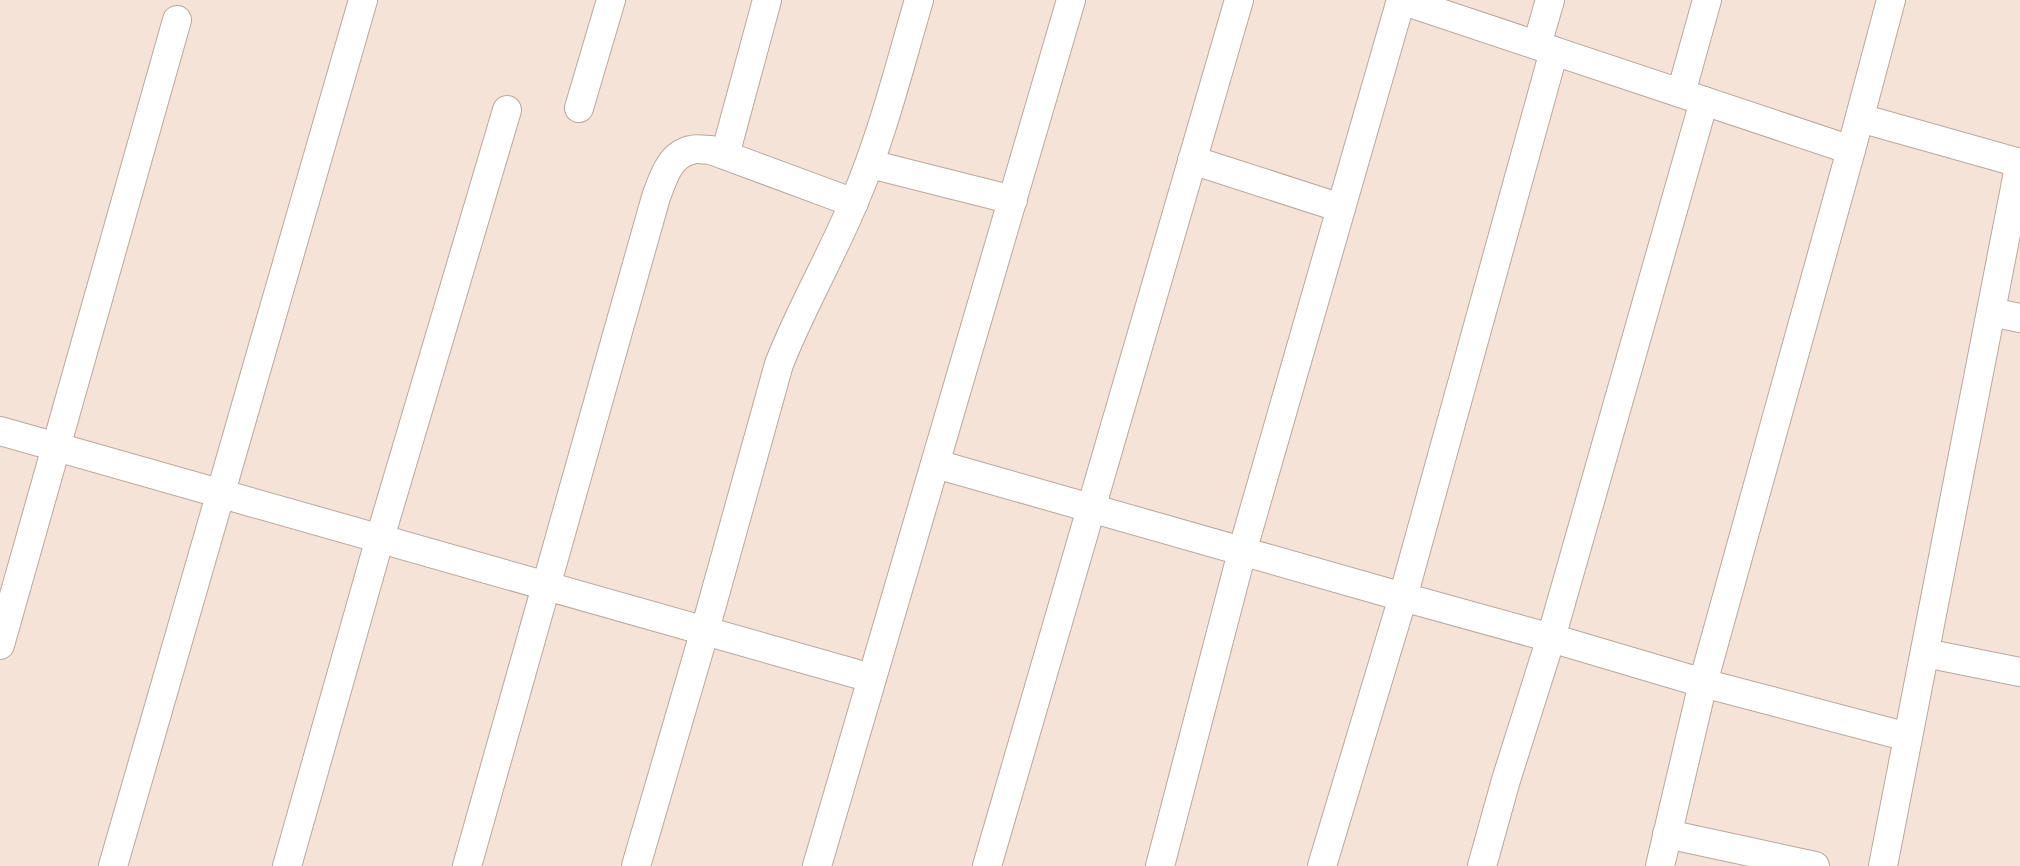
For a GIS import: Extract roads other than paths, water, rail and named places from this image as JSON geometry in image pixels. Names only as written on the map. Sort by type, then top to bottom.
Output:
[{"type":"street","points":[[113,866],[363,0]]},
{"type":"street","points":[[579,108],[611,0]]},
{"type":"street","points":[[725,155],[767,0]]},
{"type":"street","points":[[636,866],[705,630],[779,364],[795,324],[828,260],[870,164],[919,0]]},
{"type":"street","points":[[817,866],[1071,0]]},
{"type":"street","points":[[987,866],[1239,0]]},
{"type":"street","points":[[1160,866],[1242,552],[1401,0],[1851,150]]},
{"type":"street","points":[[1322,866],[1403,597],[1546,48],[1550,0]]},
{"type":"street","points":[[1482,866],[1498,806],[1551,638],[1692,97],[1707,0]]},
{"type":"street","points":[[1660,866],[1702,683],[1892,0]]},
{"type":"street","points":[[0,646],[177,20]]},
{"type":"street","points":[[287,866],[380,538],[507,110]]},
{"type":"street","points":[[1860,118],[2020,163],[1883,866]]},
{"type":"street","points":[[467,866],[656,197],[664,176],[675,158],[691,150],[712,150],[854,203]]},
{"type":"street","points":[[1192,160],[1341,208]]},
{"type":"street","points":[[870,164],[1013,200]]},
{"type":"street","points":[[1991,312],[2020,318]]},
{"type":"street","points":[[0,431],[222,492],[871,678]]},
{"type":"street","points":[[936,464],[1551,638],[1702,683],[1908,737]]},
{"type":"street","points":[[1925,653],[2020,672]]},
{"type":"street","points":[[1667,834],[1805,865]]}]
